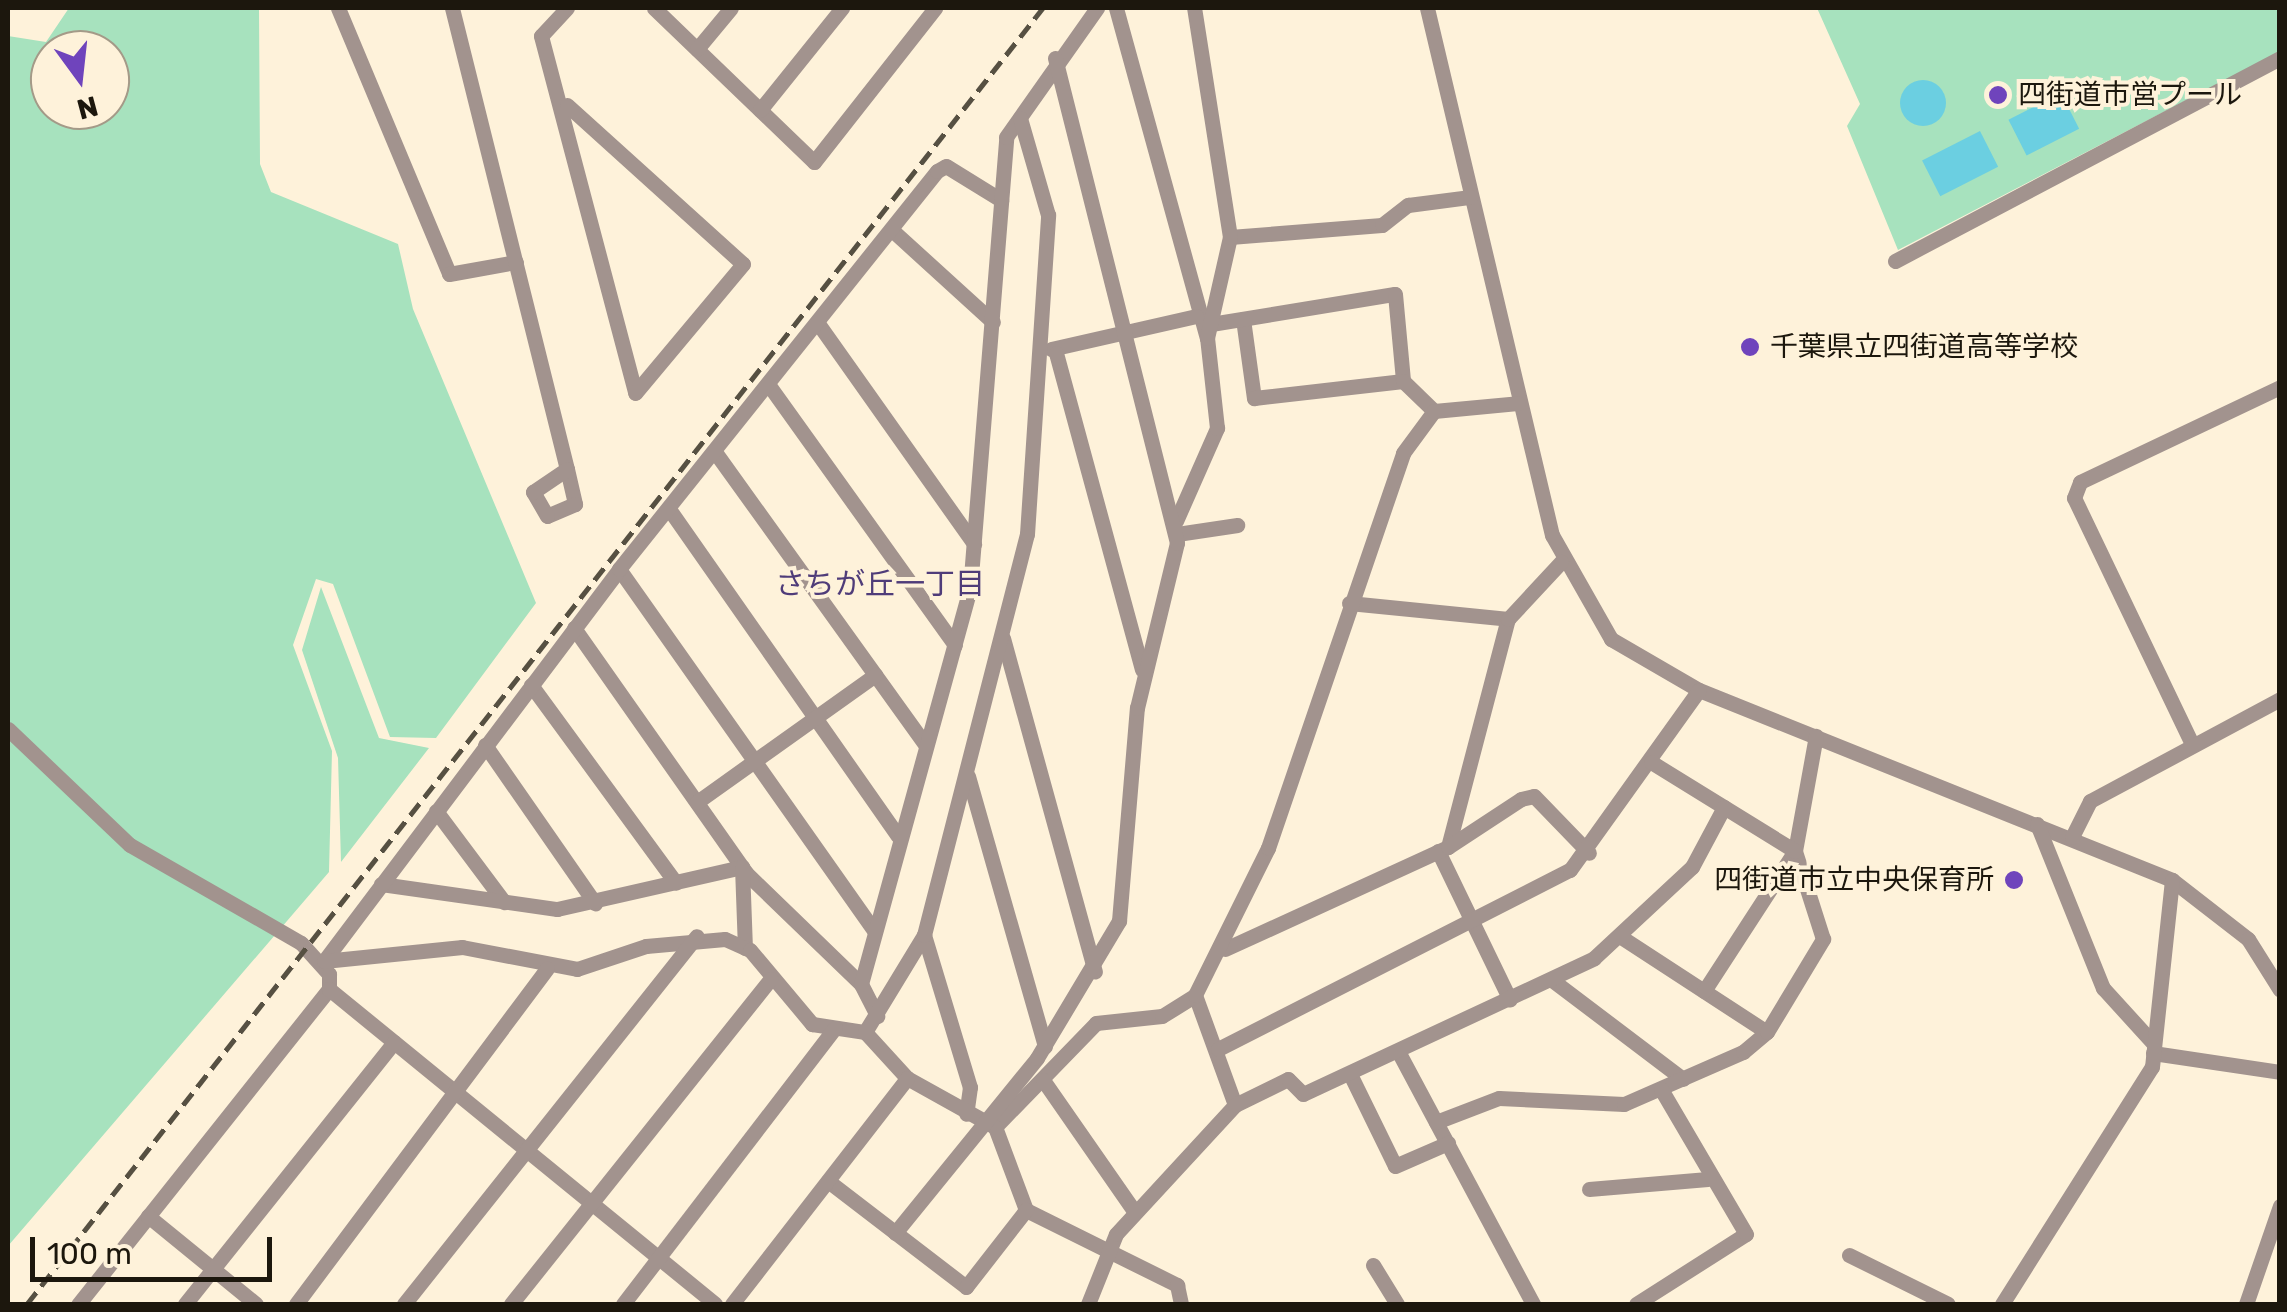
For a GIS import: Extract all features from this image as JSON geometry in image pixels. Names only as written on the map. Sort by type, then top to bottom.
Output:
[{"type":"street","points":[[338,8],[449,274],[516,262]]},
{"type":"street","points":[[452,8],[567,469]]},
{"type":"street","points":[[566,104],[743,264],[635,393],[566,104],[542,36],[567,8]]},
{"type":"street","points":[[654,8],[814,162],[934,8]]},
{"type":"street","points":[[697,50],[730,8]]},
{"type":"street","points":[[760,110],[842,8]]},
{"type":"street","points":[[860,984],[898,836],[956,644],[974,544],[1006,137],[1055,58],[1097,8]]},
{"type":"street","points":[[895,1232],[988,1125],[1045,1046],[1095,972],[1120,920],[1143,674],[1177,528],[1216,428],[1205,326],[1116,8]]},
{"type":"street","points":[[1194,8],[1230,237],[1205,326]]},
{"type":"street","points":[[1427,8],[1518,403],[1561,562],[1622,650],[1699,690],[2172,880],[2248,939],[2280,990]]},
{"type":"street","points":[[1055,58],[1177,528]]},
{"type":"street","points":[[1894,261],[2280,58]]},
{"type":"street","points":[[865,1032],[924,935],[1027,534],[1048,214],[1020,118]]},
{"type":"street","points":[[715,1304],[329,989],[324,960],[619,569],[946,166],[1001,200]]},
{"type":"street","points":[[1230,237],[1382,226],[1408,205],[1470,198]]},
{"type":"street","points":[[893,231],[993,322]]},
{"type":"street","points":[[1056,353],[1125,335],[1205,326],[1395,294],[1403,382],[1434,412]]},
{"type":"street","points":[[1243,319],[1254,398],[1403,382]]},
{"type":"street","points":[[817,322],[974,544]]},
{"type":"street","points":[[1040,338],[1056,353],[1143,674]]},
{"type":"street","points":[[768,384],[956,644]]},
{"type":"street","points":[[2192,744],[2074,498],[2080,482],[2280,387]]},
{"type":"street","points":[[988,1125],[1043,1080],[1096,1023],[1162,1016],[1195,995],[1226,948],[1403,454],[1434,412],[1518,403]]},
{"type":"street","points":[[715,452],[925,744]]},
{"type":"street","points":[[668,509],[898,836]]},
{"type":"street","points":[[1177,528],[1237,525]]},
{"type":"street","points":[[1510,1000],[1443,849],[1508,619],[1561,562]]},
{"type":"street","points":[[619,569],[874,930]]},
{"type":"street","points":[[1349,603],[1508,619]]},
{"type":"street","points":[[574,628],[742,867],[860,984],[876,1016]]},
{"type":"street","points":[[1002,635],[1095,972]]},
{"type":"street","points":[[696,802],[875,675]]},
{"type":"street","points":[[531,685],[676,883]]},
{"type":"street","points":[[1218,1049],[1474,925],[1589,853],[1699,690]]},
{"type":"street","points":[[2072,837],[2090,801],[2280,699]]},
{"type":"street","points":[[8,730],[130,845],[324,960],[462,948],[547,969],[698,936],[746,948]]},
{"type":"street","points":[[1704,991],[1795,851],[1816,736]]},
{"type":"street","points":[[485,745],[596,902]]},
{"type":"street","points":[[1436,1122],[1498,1098],[1624,1104],[1661,1089],[1767,1032],[1824,939],[1795,851],[1651,762]]},
{"type":"street","points":[[966,772],[1045,1046]]},
{"type":"street","points":[[1226,948],[1443,849],[1534,796],[1589,853]]},
{"type":"street","points":[[1088,1304],[1106,1252],[1134,1211],[1235,1105],[1288,1080],[1303,1094],[1552,980],[1621,937],[1692,866],[1724,807]]},
{"type":"street","points":[[436,811],[504,902]]},
{"type":"street","points":[[2036,824],[2103,988],[2153,1048],[2280,1072]]},
{"type":"street","points":[[381,884],[557,909],[742,867]]},
{"type":"street","points":[[742,867],[746,948],[794,1012],[835,1028],[865,1032],[908,1078],[988,1125],[1026,1210],[1177,1285],[1181,1304]]},
{"type":"street","points":[[2002,1304],[2140,1091],[2153,1048],[2172,880]]},
{"type":"street","points":[[924,935],[970,1087],[966,1114]]},
{"type":"street","points":[[404,1304],[698,936]]},
{"type":"street","points":[[1621,937],[1767,1032]]},
{"type":"street","points":[[296,1304],[458,1094],[547,969]]},
{"type":"street","points":[[511,1304],[770,978]]},
{"type":"street","points":[[1552,980],[1684,1078]]},
{"type":"street","points":[[78,1304],[329,989]]},
{"type":"street","points":[[1195,995],[1218,1049],[1235,1105]]},
{"type":"street","points":[[624,1304],[835,1028]]},
{"type":"street","points":[[185,1304],[394,1042]]},
{"type":"street","points":[[1399,1053],[1533,1304]]},
{"type":"street","points":[[1350,1074],[1395,1166],[1448,1143]]},
{"type":"street","points":[[732,1304],[908,1078]]},
{"type":"street","points":[[1043,1080],[1134,1211]]},
{"type":"street","points":[[1636,1304],[1746,1234],[1708,1179],[1661,1089]]},
{"type":"street","points":[[1589,1188],[1708,1179]]},
{"type":"street","points":[[828,1181],[966,1287],[1026,1210]]},
{"type":"street","points":[[2246,1304],[2280,1206]]},
{"type":"street","points":[[148,1216],[256,1304]]},
{"type":"street","points":[[1848,1256],[1948,1304]]},
{"type":"street","points":[[1373,1265],[1397,1304]]},
{"type":"green space","points":[[69,8],[259,8],[260,164],[271,192],[398,244],[413,309],[536,603],[436,738],[390,737],[333,584],[316,579],[293,645],[332,751],[329,872],[8,1246],[8,36],[30,39],[30,130],[130,130],[130,30],[54,30]]},
{"type":"green space","points":[[1817,8],[2279,8],[2279,52],[1898,250],[1847,126],[1860,104]]},
{"type":"green space","points":[[321,587],[379,738],[429,748],[341,862],[338,758],[302,650]]},
{"type":"water","points":[[1923,80],[1939,87],[1946,103],[1939,119],[1923,126],[1907,119],[1900,103],[1907,87]]},
{"type":"water","points":[[2061,93],[2079,129],[2027,155],[2008,120]]},
{"type":"water","points":[[1980,131],[1998,167],[1940,196],[1922,161]]},
{"type":"railway","points":[[27,1304],[1043,8]]},
{"type":"place","name":"四街道市営プール","points":[[1998,95]]},
{"type":"place","name":"千葉県立四街道高等学校","points":[[1750,347]]},
{"type":"place","name":"四街道市立中央保育所","points":[[2014,880]]},
{"type":"district","name":"さちが丘一丁目","points":[[880,584]]}]
